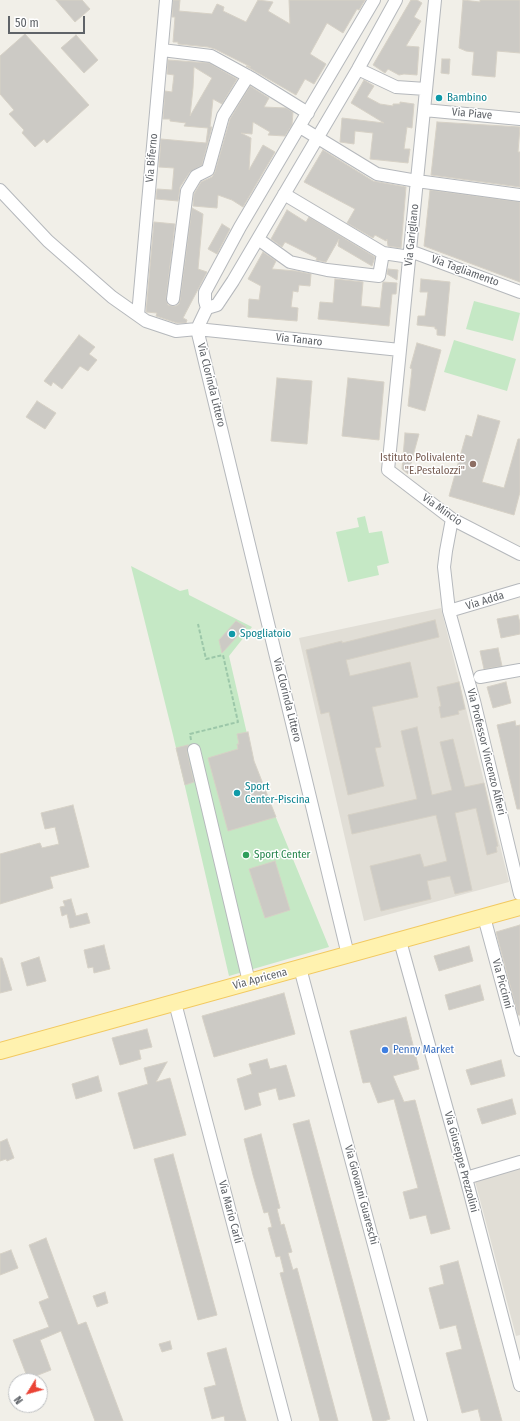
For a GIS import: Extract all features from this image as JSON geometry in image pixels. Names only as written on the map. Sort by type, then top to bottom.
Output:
[{"type":"main road","name":"Via Apricena","points":[[0,1051],[520,907]]},
{"type":"street","name":"Via Biferno","points":[[138,315],[166,0]]},
{"type":"street","points":[[197,329],[207,308],[205,292],[240,227],[374,0]]},
{"type":"street","points":[[207,308],[217,306],[233,281],[358,69],[396,0]]},
{"type":"street","name":"Via Garigliano","points":[[388,470],[435,0]]},
{"type":"street","points":[[162,50],[211,56],[248,76],[308,113]]},
{"type":"street","points":[[358,69],[396,87],[426,89]]},
{"type":"street","points":[[173,299],[187,191],[196,176],[208,170],[223,116],[248,76]]},
{"type":"street","name":"Via Piave","points":[[424,110],[520,119]]},
{"type":"street","points":[[300,127],[378,174],[416,181],[520,195]]},
{"type":"street","name":"Via Tanaro","points":[[0,190],[48,241],[112,297],[146,321],[176,331],[197,329],[400,350]]},
{"type":"street","points":[[258,239],[290,262],[327,270],[378,276],[383,253],[284,194]]},
{"type":"street","name":"Via Tagliamento","points":[[383,253],[410,254],[520,292]]},
{"type":"street","name":"Via Clorinda Littero","points":[[197,329],[348,955]]},
{"type":"street","name":"Via Mincio","points":[[388,470],[452,519],[520,554]]},
{"type":"street","name":"Via Professor Vincenzo Alfieri","points":[[452,519],[444,567],[449,611],[474,701],[520,894]]},
{"type":"street","name":"Via Adda","points":[[449,611],[520,590]]},
{"type":"street","points":[[480,677],[520,670]]},
{"type":"street","points":[[194,750],[249,982]]},
{"type":"street","name":"Via Piccinni","points":[[484,917],[517,1024],[520,1050]]},
{"type":"street","name":"Via Giuseppe Prezzolini","points":[[400,940],[466,1178],[520,1385]]},
{"type":"street","name":"Via Giovanni Guareschi","points":[[300,968],[421,1421]]},
{"type":"street","name":"Via Mario Carli","points":[[175,1002],[284,1421]]},
{"type":"street","points":[[466,1178],[520,1162]]},
{"type":"path","points":[[194,750],[190,734],[238,722],[223,655],[206,659],[198,624]]},
{"type":"shaded area","points":[[441,608],[509,882],[364,921],[299,638]]},
{"type":"shaded area","points":[[520,1168],[520,1335],[516,1336],[475,1181]]},
{"type":"green space","points":[[474,301],[520,313],[513,341],[466,329]]},
{"type":"green space","points":[[454,340],[516,359],[507,391],[444,372]]},
{"type":"green space","points":[[365,516],[369,533],[382,531],[389,563],[377,566],[379,575],[348,582],[336,532],[359,527],[357,518]]},
{"type":"green space","name":"Sport Center","points":[[131,566],[180,591],[188,589],[189,595],[252,627],[229,656],[254,764],[329,947],[229,976],[173,735]]},
{"type":"building","points":[[56,0],[82,0],[90,9],[75,22]]},
{"type":"building","points":[[173,0],[180,0],[179,11],[212,14],[217,4],[224,7],[223,11],[246,22],[258,0],[273,2],[268,11],[290,24],[289,0],[365,0],[359,10],[357,9],[343,33],[327,23],[310,54],[326,64],[314,84],[305,79],[296,95],[246,66],[251,67],[215,49],[173,42],[175,17],[172,17]]},
{"type":"building","points":[[411,0],[417,0],[422,3],[414,17],[421,21],[406,46],[419,47],[417,75],[399,75],[388,69],[385,73],[373,65]]},
{"type":"building","points":[[463,0],[480,2],[480,0],[520,0],[520,53],[497,51],[495,77],[472,75],[474,52],[459,48]]},
{"type":"building","points":[[25,34],[89,105],[47,143],[44,139],[35,147],[22,133],[24,130],[9,114],[14,110],[0,94],[0,56]]},
{"type":"building","points":[[76,35],[98,60],[84,73],[61,48]]},
{"type":"building","points":[[442,59],[450,59],[449,74],[441,73]]},
{"type":"building","points":[[168,60],[209,63],[237,79],[222,104],[213,99],[210,127],[212,127],[202,165],[190,172],[180,187],[178,201],[156,199],[157,189],[172,190],[174,168],[159,167],[161,139],[206,143],[208,128],[184,126],[186,123],[163,119],[165,91],[172,92],[174,75],[167,74]],"holes":[[[194,67],[212,78],[190,116]]]},
{"type":"building","points":[[364,80],[374,86],[367,97],[380,104],[393,106],[393,104],[400,104],[400,102],[414,104],[412,128],[407,127],[404,149],[410,149],[408,163],[370,159],[373,133],[355,131],[354,144],[340,142],[342,118],[384,123],[351,103]]},
{"type":"building","points":[[250,86],[269,98],[264,107],[286,108],[293,112],[292,125],[285,136],[268,135],[270,132],[253,122],[252,134],[241,133],[251,138],[249,170],[263,145],[275,152],[243,207],[232,200],[218,195],[217,208],[193,206],[194,194],[201,182],[212,177],[215,172],[230,119]]},
{"type":"building","points":[[437,122],[520,127],[518,152],[520,152],[520,187],[431,175]]},
{"type":"building","points":[[323,150],[373,181],[406,187],[401,248],[388,246],[387,239],[386,241],[375,235],[373,238],[347,223],[355,209],[304,182]]},
{"type":"building","points":[[430,190],[520,202],[520,282],[424,246]]},
{"type":"building","points":[[192,208],[203,214],[198,269],[207,272],[183,318],[187,320],[186,323],[177,323],[156,316],[157,313],[146,312],[154,222],[175,224],[166,298],[168,305],[176,306],[179,304],[180,300]]},
{"type":"building","points":[[287,210],[306,222],[309,217],[375,257],[372,266],[338,246],[339,239],[326,262],[316,260],[317,258],[285,242],[282,247],[271,239]]},
{"type":"building","points":[[222,224],[230,229],[217,254],[208,249]]},
{"type":"building","points":[[263,252],[276,261],[272,269],[311,274],[310,286],[299,285],[298,292],[293,291],[291,307],[298,308],[297,321],[248,317],[249,299],[259,300],[261,286],[248,279]]},
{"type":"building","points":[[388,269],[398,270],[397,280],[387,274]]},
{"type":"building","points":[[335,279],[363,282],[361,306],[380,308],[383,282],[397,283],[396,294],[392,294],[389,326],[318,319],[320,302],[333,303]]},
{"type":"building","points":[[421,279],[450,282],[445,336],[437,335],[437,329],[435,329],[435,327],[417,325],[418,316],[425,316],[428,292],[420,292]]},
{"type":"building","points":[[79,335],[95,347],[89,354],[97,360],[88,371],[80,366],[62,389],[53,382],[51,386],[44,381]]},
{"type":"building","points":[[417,343],[441,350],[425,411],[408,406],[412,369],[410,368]]},
{"type":"building","points":[[277,378],[312,381],[307,444],[271,441]]},
{"type":"building","points":[[348,378],[384,382],[379,440],[342,436]]},
{"type":"building","points":[[37,401],[56,413],[45,429],[26,417]]},
{"type":"building","name":"Istituto Polivalente \"E.Pestalozzi\"","points":[[478,415],[500,421],[482,482],[504,488],[518,439],[520,439],[520,492],[514,515],[449,496],[466,435],[472,437]]},
{"type":"building","points":[[405,433],[419,434],[408,474],[402,469]]},
{"type":"building","points":[[518,615],[520,634],[501,638],[497,619]]},
{"type":"building","points":[[435,620],[439,637],[346,660],[350,676],[410,662],[418,697],[372,707],[381,747],[375,748],[384,786],[348,795],[329,712],[321,714],[306,650],[342,641],[342,643]]},
{"type":"building","name":"Spogliatoio","points":[[236,621],[246,627],[222,653],[219,640]]},
{"type":"building","points":[[498,648],[502,666],[484,669],[480,651]]},
{"type":"building","points":[[459,682],[465,709],[458,711],[459,714],[441,718],[439,707],[441,706],[437,687]]},
{"type":"building","points":[[506,682],[511,703],[493,708],[487,687]]},
{"type":"building","points":[[515,721],[516,726],[520,725],[520,809],[517,809],[497,725]]},
{"type":"building","points":[[417,727],[432,795],[452,790],[440,742],[453,739],[465,787],[484,783],[498,846],[496,847],[497,852],[487,855],[476,808],[455,813],[472,890],[455,894],[450,876],[427,881],[431,899],[381,911],[370,866],[420,854],[424,867],[447,861],[436,815],[352,834],[348,815],[417,799],[401,731]]},
{"type":"building","name":"Sport Center-Piscina","points":[[248,732],[254,761],[276,817],[228,831],[208,758],[238,749],[237,744],[239,744],[237,734]]},
{"type":"building","points":[[188,745],[187,752],[194,782],[185,785],[176,748]]},
{"type":"building","points":[[73,805],[89,867],[50,877],[53,888],[0,904],[0,854],[40,843],[42,848],[59,844],[55,827],[45,829],[41,813]]},
{"type":"building","points":[[275,861],[290,910],[265,918],[249,869]]},
{"type":"building","points":[[71,899],[76,916],[87,913],[90,923],[70,928],[67,914],[62,916],[60,907],[65,906],[63,901]]},
{"type":"building","points":[[520,925],[520,1015],[518,1015],[496,932]]},
{"type":"building","points":[[104,945],[110,969],[94,973],[93,967],[88,968],[84,950]]},
{"type":"building","points":[[469,946],[473,961],[439,971],[434,956]]},
{"type":"building","points":[[39,957],[46,981],[27,986],[21,963]]},
{"type":"building","points":[[0,958],[2,958],[12,990],[0,993]]},
{"type":"building","points":[[480,985],[484,1000],[449,1010],[445,995]]},
{"type":"building","points":[[284,993],[295,1034],[214,1057],[202,1016]]},
{"type":"building","points":[[406,1017],[419,1069],[393,1076],[404,1102],[415,1100],[450,1229],[431,1234],[426,1215],[410,1219],[403,1192],[418,1188],[394,1099],[378,1103],[370,1082],[363,1083],[350,1031]]},
{"type":"building","points":[[147,1029],[152,1047],[139,1050],[141,1059],[120,1065],[112,1038]]},
{"type":"building","points":[[267,1059],[270,1069],[286,1065],[295,1096],[279,1100],[276,1088],[258,1093],[261,1105],[245,1110],[237,1079],[252,1074],[249,1064]]},
{"type":"building","points":[[501,1060],[505,1076],[471,1085],[466,1070]]},
{"type":"building","points":[[167,1062],[156,1082],[170,1078],[186,1135],[134,1149],[118,1093],[148,1084],[144,1068]]},
{"type":"building","points":[[98,1076],[102,1091],[76,1099],[72,1084]]},
{"type":"building","points":[[512,1099],[516,1114],[482,1124],[477,1109]]},
{"type":"building","points":[[309,1120],[390,1419],[384,1421],[373,1421],[293,1124]]},
{"type":"building","points":[[261,1134],[280,1208],[277,1209],[281,1225],[284,1224],[292,1252],[288,1253],[293,1270],[297,1268],[338,1421],[320,1421],[280,1273],[284,1272],[280,1256],[276,1257],[268,1228],[272,1227],[268,1212],[264,1213],[253,1175],[244,1139]]},
{"type":"building","points":[[7,1139],[14,1158],[7,1161],[6,1159],[0,1161],[0,1142]]},
{"type":"building","points":[[173,1154],[217,1315],[198,1320],[154,1159]]},
{"type":"building","points":[[46,1238],[78,1325],[86,1322],[123,1421],[95,1421],[61,1331],[40,1340],[51,1370],[43,1373],[26,1373],[13,1340],[49,1327],[39,1302],[49,1298],[29,1245]]},
{"type":"building","points":[[11,1250],[18,1268],[0,1275],[0,1254]]},
{"type":"building","points":[[458,1261],[502,1421],[481,1421],[478,1409],[462,1413],[446,1353],[462,1349],[456,1325],[440,1329],[429,1288],[444,1284],[440,1266]]},
{"type":"building","points":[[105,1292],[108,1303],[97,1307],[93,1296]]},
{"type":"building","points":[[170,1341],[172,1349],[162,1352],[159,1344]]},
{"type":"building","points":[[226,1348],[246,1421],[225,1421],[224,1416],[212,1419],[204,1388],[216,1385],[207,1353]]},
{"type":"place","name":"Bambino","points":[[439,98]]},
{"type":"place","name":"Istituto Polivalente \"E.Pestalozzi\"","points":[[473,464]]},
{"type":"place","name":"Spogliatoio","points":[[232,634]]},
{"type":"place","name":"Sport Center-Piscina","points":[[237,793]]},
{"type":"place","name":"Sport Center","points":[[246,855]]},
{"type":"place","name":"Penny Market","points":[[385,1050]]}]
